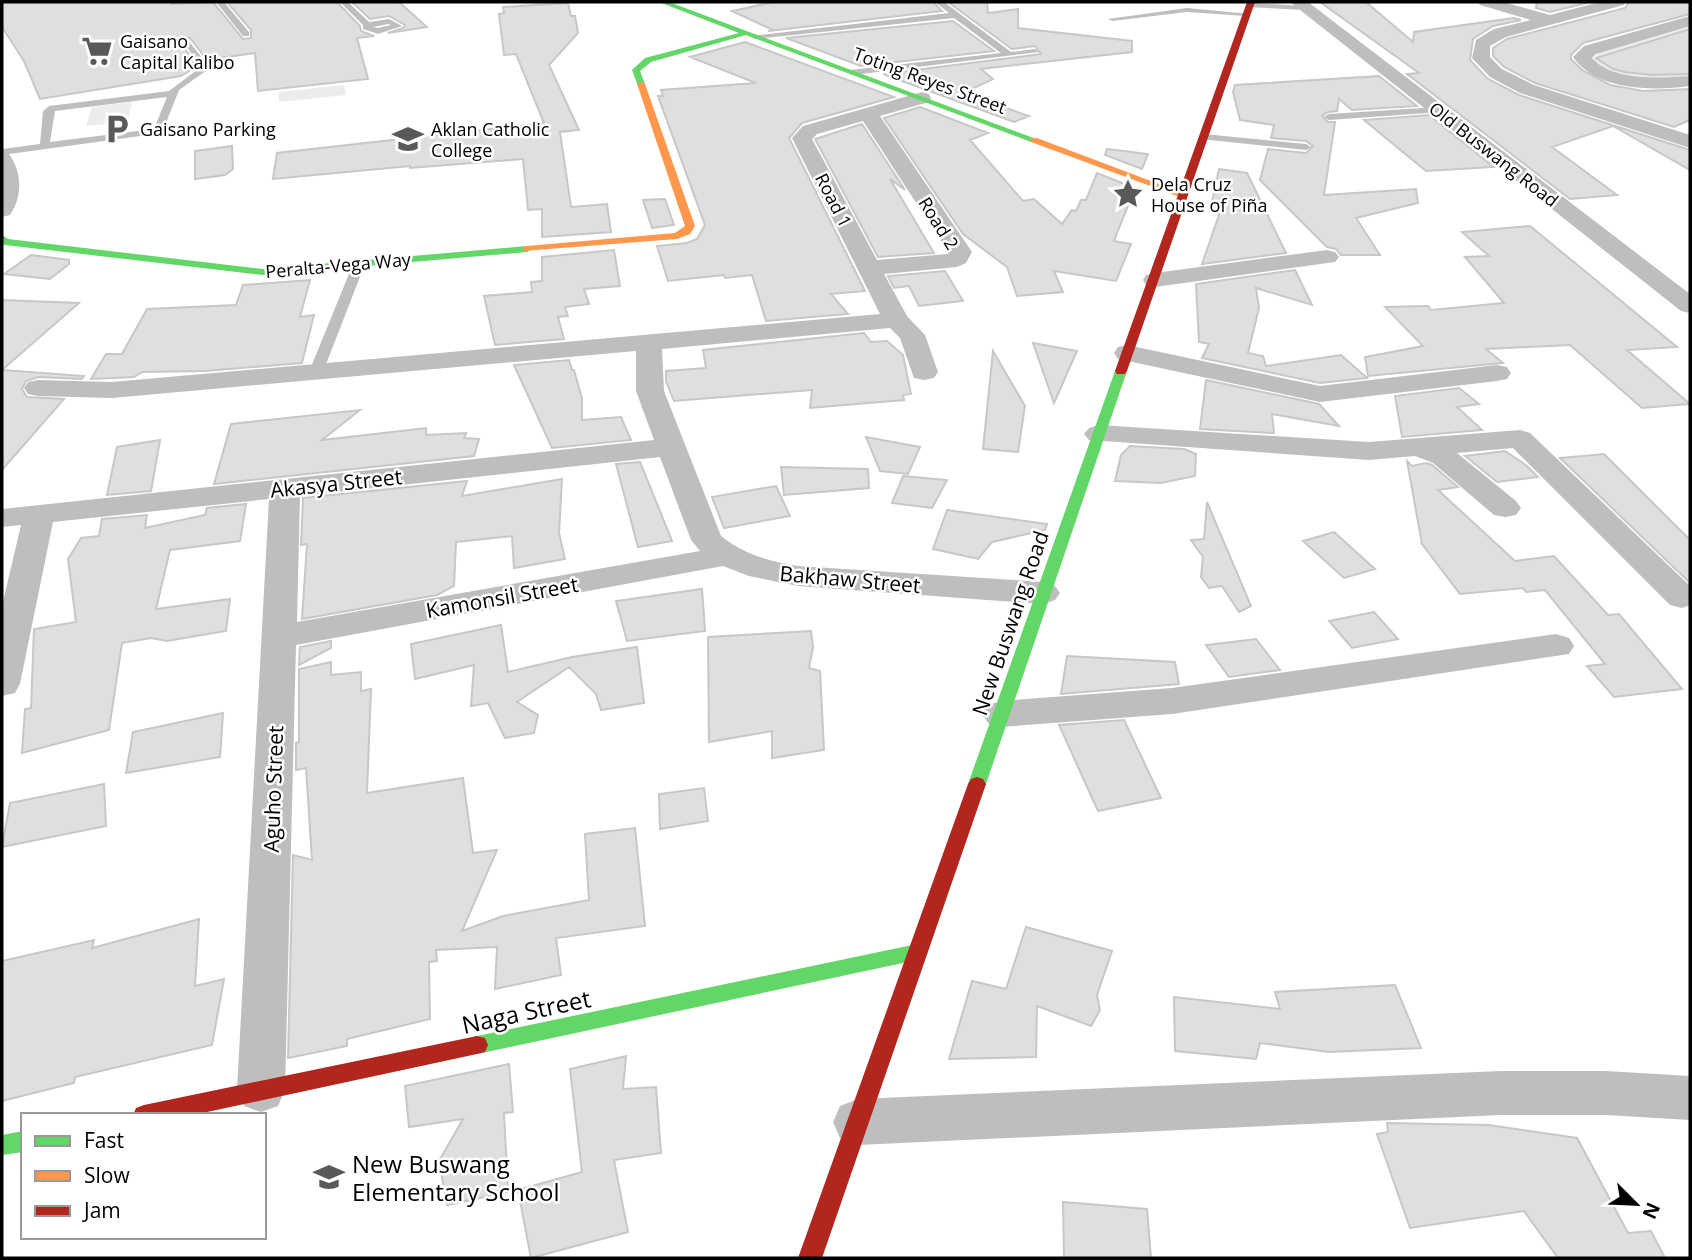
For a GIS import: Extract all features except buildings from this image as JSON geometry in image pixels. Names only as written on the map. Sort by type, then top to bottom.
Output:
[{"type":"street","name":"Toting Reyes Street","points":[[663,2],[1183,195]]},
{"type":"street","points":[[1486,2],[1621,41]]},
{"type":"street","points":[[1618,2],[1494,35],[1482,44],[1479,54],[1490,69],[1510,82],[1569,104],[1690,142]]},
{"type":"street","name":"Old Buswang Road","points":[[1301,5],[1690,306]]},
{"type":"street","name":"New Buswang Road","points":[[810,1258],[1249,7]]},
{"type":"street","points":[[1690,21],[1586,52],[1583,60],[1602,72],[1641,81],[1690,81]]},
{"type":"street","name":"Peralta-Vega Way","points":[[3,241],[263,272],[677,236],[686,232],[690,226],[636,70],[648,60],[750,34]]},
{"type":"street","points":[[1569,104],[1641,81]]},
{"type":"street","name":"Road 1","points":[[922,98],[810,130],[802,138],[895,320],[912,335],[925,372]]},
{"type":"street","name":"Road 2","points":[[868,113],[960,252],[958,258],[948,262],[869,268]]},
{"type":"street","points":[[2,158],[10,180],[2,210]]},
{"type":"street","points":[[1155,280],[1326,257]]},
{"type":"street","points":[[38,388],[112,390],[895,320]]},
{"type":"street","name":"Bakhaw Street","points":[[649,342],[650,391],[707,540],[725,556],[761,570],[798,576],[1043,593]]},
{"type":"street","points":[[1128,353],[1320,394],[1497,373]]},
{"type":"street","points":[[1099,434],[1369,452],[1520,439],[1682,597]]},
{"type":"street","name":"Akasya Street","points":[[2,518],[671,447]]},
{"type":"street","points":[[1421,448],[1451,463],[1505,508]]},
{"type":"street","name":"Aguho Street","points":[[261,1090],[285,488]]},
{"type":"street","points":[[2,684],[39,514]]},
{"type":"street","name":"Kamonsil Street","points":[[279,637],[725,556]]},
{"type":"street","points":[[1001,714],[1172,701],[1556,646]]},
{"type":"street","name":"Naga Street","points":[[153,1113],[917,952]]},
{"type":"street","points":[[858,1122],[1501,1094],[1606,1093],[1690,1098]]},
{"type":"street","points":[[2,1145],[21,1140]]},
{"type":"lane","points":[[220,2],[246,34]]},
{"type":"lane","points":[[344,2],[368,25]]},
{"type":"lane","points":[[939,2],[1009,55]]},
{"type":"lane","points":[[1112,19],[1187,10],[1301,5]]},
{"type":"lane","points":[[750,34],[956,15]]},
{"type":"lane","points":[[378,18],[398,26],[378,31],[366,29],[368,25],[378,18]]},
{"type":"lane","points":[[45,146],[48,111],[52,108],[170,94],[206,68],[185,42]]},
{"type":"lane","points":[[853,72],[1035,52]]},
{"type":"lane","points":[[2,152],[158,131],[170,94]]},
{"type":"lane","points":[[1329,117],[1438,110]]},
{"type":"lane","points":[[1203,137],[1306,147]]},
{"type":"lane","points":[[316,372],[359,264]]},
{"type":"shaded area","points":[[1690,24],[1690,76],[1685,78],[1649,80],[1623,76],[1611,72],[1593,59],[1600,52]]},
{"type":"shaded area","points":[[344,85],[346,95],[279,102],[279,92]]},
{"type":"shaded area","points":[[132,102],[128,122],[86,126],[92,107]]},
{"type":"traffic: fast","points":[[663,2],[1034,140]]},
{"type":"traffic: fast","points":[[641,84],[636,70],[648,60],[746,33]]},
{"type":"traffic: fast","points":[[2,238],[5,242],[263,272],[527,249]]},
{"type":"traffic: fast","points":[[977,784],[1121,371]]},
{"type":"traffic: fast","points":[[477,1045],[917,952]]},
{"type":"traffic: fast","points":[[2,1145],[21,1141]]},
{"type":"traffic: slow","points":[[527,249],[677,236],[686,232],[690,226],[641,84]]},
{"type":"traffic: slow","points":[[1034,140],[1183,195]]},
{"type":"traffic: jam","points":[[1121,371],[1251,2]]},
{"type":"traffic: jam","points":[[810,1258],[977,784]]},
{"type":"traffic: jam","points":[[154,1113],[477,1045]]},
{"type":"place","name":"Gaisano Capital Kalibo","points":[[97,51]]},
{"type":"place","name":"Gaisano Parking","points":[[117,129]]},
{"type":"place","name":"Aklan Catholic College","points":[[408,139]]},
{"type":"place","name":"Dela Cruz House of Piña","points":[[1128,194]]},
{"type":"place","name":"New Buswang Elementary School","points":[[329,1177]]}]
